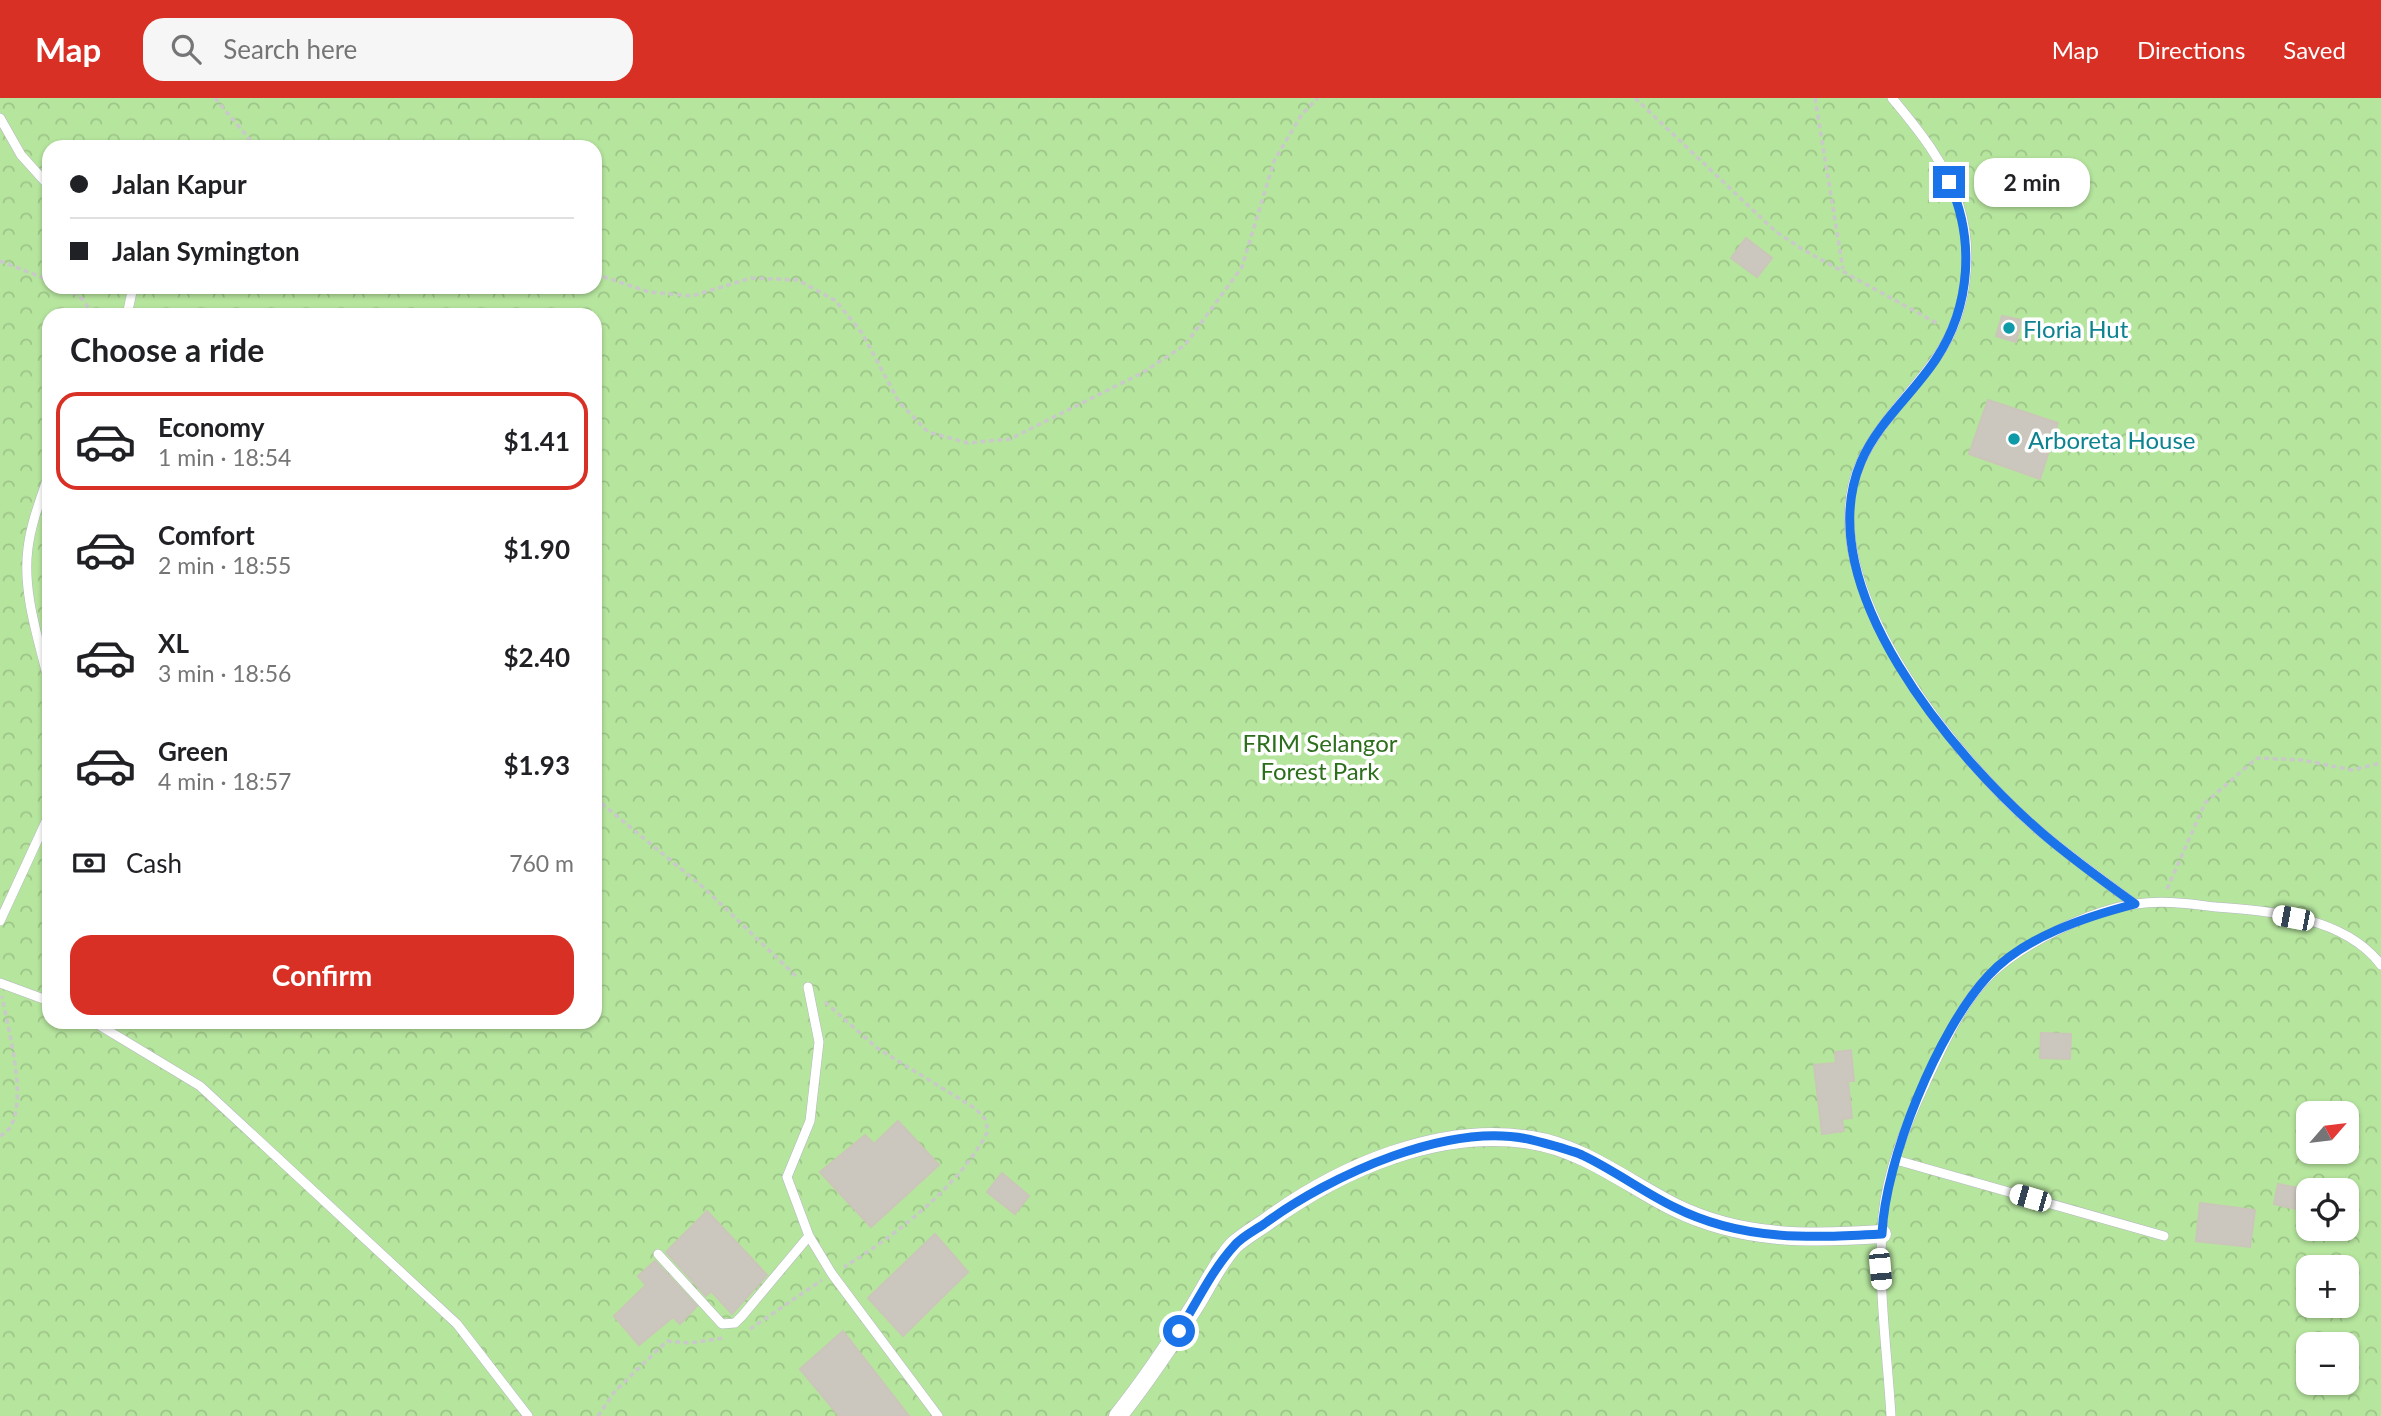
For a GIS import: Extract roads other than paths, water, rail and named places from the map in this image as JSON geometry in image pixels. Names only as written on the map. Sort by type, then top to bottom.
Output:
[{"type":"street","points":[[1118,1416],[1151,1376],[1234,1245],[1293,1203],[1391,1155],[1440,1143],[1486,1138],[1532,1140],[1581,1155],[1677,1209],[1718,1224],[1761,1235],[1811,1238],[1882,1234]]},
{"type":"lane","points":[[1893,98],[1934,154],[1959,204],[1966,257],[1964,286],[1951,331],[1935,360],[1896,408],[1862,460],[1853,484],[1849,514],[1851,544],[1859,580],[1874,616],[1915,689],[1986,778],[2041,832],[2135,904]]},
{"type":"lane","points":[[0,118],[21,155],[42,178]]},
{"type":"lane","points":[[42,498],[27,549],[30,603],[42,654]]},
{"type":"lane","points":[[0,921],[42,830]]},
{"type":"lane","points":[[1891,1416],[1880,1269],[1883,1212],[1896,1160],[1915,1104],[1963,1012],[1989,976],[2017,953],[2097,914],[2135,904],[2162,902],[2247,909],[2315,923],[2358,943],[2381,965]]},
{"type":"lane","points":[[0,983],[42,998]]},
{"type":"lane","points":[[808,987],[819,1042],[810,1121],[787,1177],[809,1236],[832,1274],[938,1416]]},
{"type":"lane","points":[[106,1029],[200,1086],[457,1324],[528,1416]]},
{"type":"lane","points":[[1896,1160],[2164,1236]]},
{"type":"lane","points":[[658,1254],[722,1324],[729,1325],[742,1317],[809,1236]]},
{"type":"place","name":"Floria Hut","points":[[2009,328]]},
{"type":"place","name":"Arboreta House","points":[[2014,439]]},
{"type":"park label","name":"FRIM Selangor Forest Park","points":[[1320,756]]}]
